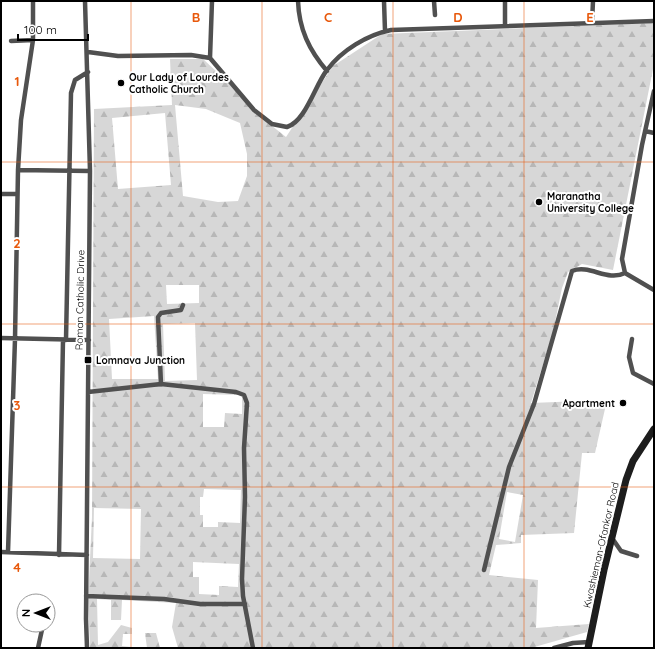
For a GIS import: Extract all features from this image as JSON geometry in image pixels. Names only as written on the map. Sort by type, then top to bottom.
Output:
[{"type":"main road","name":"Kwashieman-Ofankor Road","points":[[589,645],[628,472],[641,447],[654,429]]},
{"type":"street","points":[[8,552],[15,339],[18,170],[21,120],[33,40],[33,1]]},
{"type":"street","name":"Roman Catholic Drive","points":[[85,1],[88,52],[90,171],[86,596],[87,648]]},
{"type":"street","points":[[210,58],[212,1]]},
{"type":"street","points":[[298,1],[303,34],[309,46],[326,70]]},
{"type":"street","points":[[384,1],[385,31]]},
{"type":"street","points":[[434,1],[435,15]]},
{"type":"street","points":[[504,26],[505,1]]},
{"type":"street","points":[[592,23],[593,1]]},
{"type":"street","points":[[88,52],[118,56],[191,55],[210,58],[254,110],[272,124],[282,127],[292,125],[296,122],[326,70],[348,50],[370,36],[385,31],[654,22]]},
{"type":"street","points":[[11,41],[33,40]]},
{"type":"street","points":[[59,555],[72,84],[78,76],[88,72]]},
{"type":"street","points":[[654,91],[622,250],[625,273],[654,290]]},
{"type":"street","points":[[645,131],[654,133]]},
{"type":"street","points":[[18,170],[90,171]]},
{"type":"street","points":[[1,194],[17,194]]},
{"type":"street","points":[[484,570],[509,467],[520,436],[534,404],[572,271],[577,270],[613,277],[625,273]]},
{"type":"street","points":[[161,384],[158,317],[161,312],[181,310],[183,305]]},
{"type":"street","points":[[1,338],[89,340]]},
{"type":"street","points":[[632,339],[629,357],[633,373],[654,384]]},
{"type":"street","points":[[88,392],[161,384],[236,392],[244,395],[246,399],[244,448],[245,497],[242,579],[253,648]]},
{"type":"street","points":[[612,538],[621,551],[637,556]]},
{"type":"street","points":[[1,552],[87,555]]},
{"type":"street","points":[[86,596],[164,599],[200,604],[245,604]]},
{"type":"street","points":[[38,648],[41,633]]},
{"type":"street","points":[[554,648],[573,643],[589,645]]},
{"type":"green space","points":[[654,24],[654,64],[613,270],[582,264],[568,272],[562,288],[553,332],[531,403],[607,400],[595,453],[582,453],[574,533],[521,535],[521,543],[496,545],[489,575],[538,580],[536,628],[589,624],[587,632],[531,648],[178,648],[172,627],[176,603],[122,600],[121,620],[111,620],[111,600],[97,599],[98,645],[108,642],[121,625],[132,628],[132,634],[123,634],[122,646],[131,647],[90,648],[88,601],[92,517],[94,109],[172,105],[170,59],[203,59],[231,85],[251,109],[286,137],[333,66],[382,34]],"holes":[[[175,105],[206,109],[240,123],[247,154],[247,176],[238,201],[218,202],[183,196]],[[165,113],[171,185],[118,189],[112,118]],[[166,285],[199,285],[199,303],[167,304]],[[154,316],[158,379],[112,379],[109,319]],[[195,323],[197,380],[165,381],[163,324]],[[203,394],[242,395],[242,414],[225,413],[224,427],[203,427]],[[204,489],[241,490],[240,523],[218,522],[218,527],[203,527],[203,515],[200,515],[200,497],[203,497]],[[507,492],[523,495],[515,542],[499,539]],[[94,508],[141,509],[140,559],[93,558]],[[193,562],[239,564],[238,587],[219,586],[219,595],[199,594],[199,577],[193,577]]]},
{"type":"green space","points":[[145,633],[156,633],[160,648],[147,648]]},
{"type":"place","name":"Our Lady of Lourdes Catholic Church","points":[[121,83]]},
{"type":"place","name":"Maranatha University College","points":[[539,202]]},
{"type":"place","name":"Lomnava Junction","points":[[88,360]]},
{"type":"place","name":"Apartment","points":[[623,403]]}]
